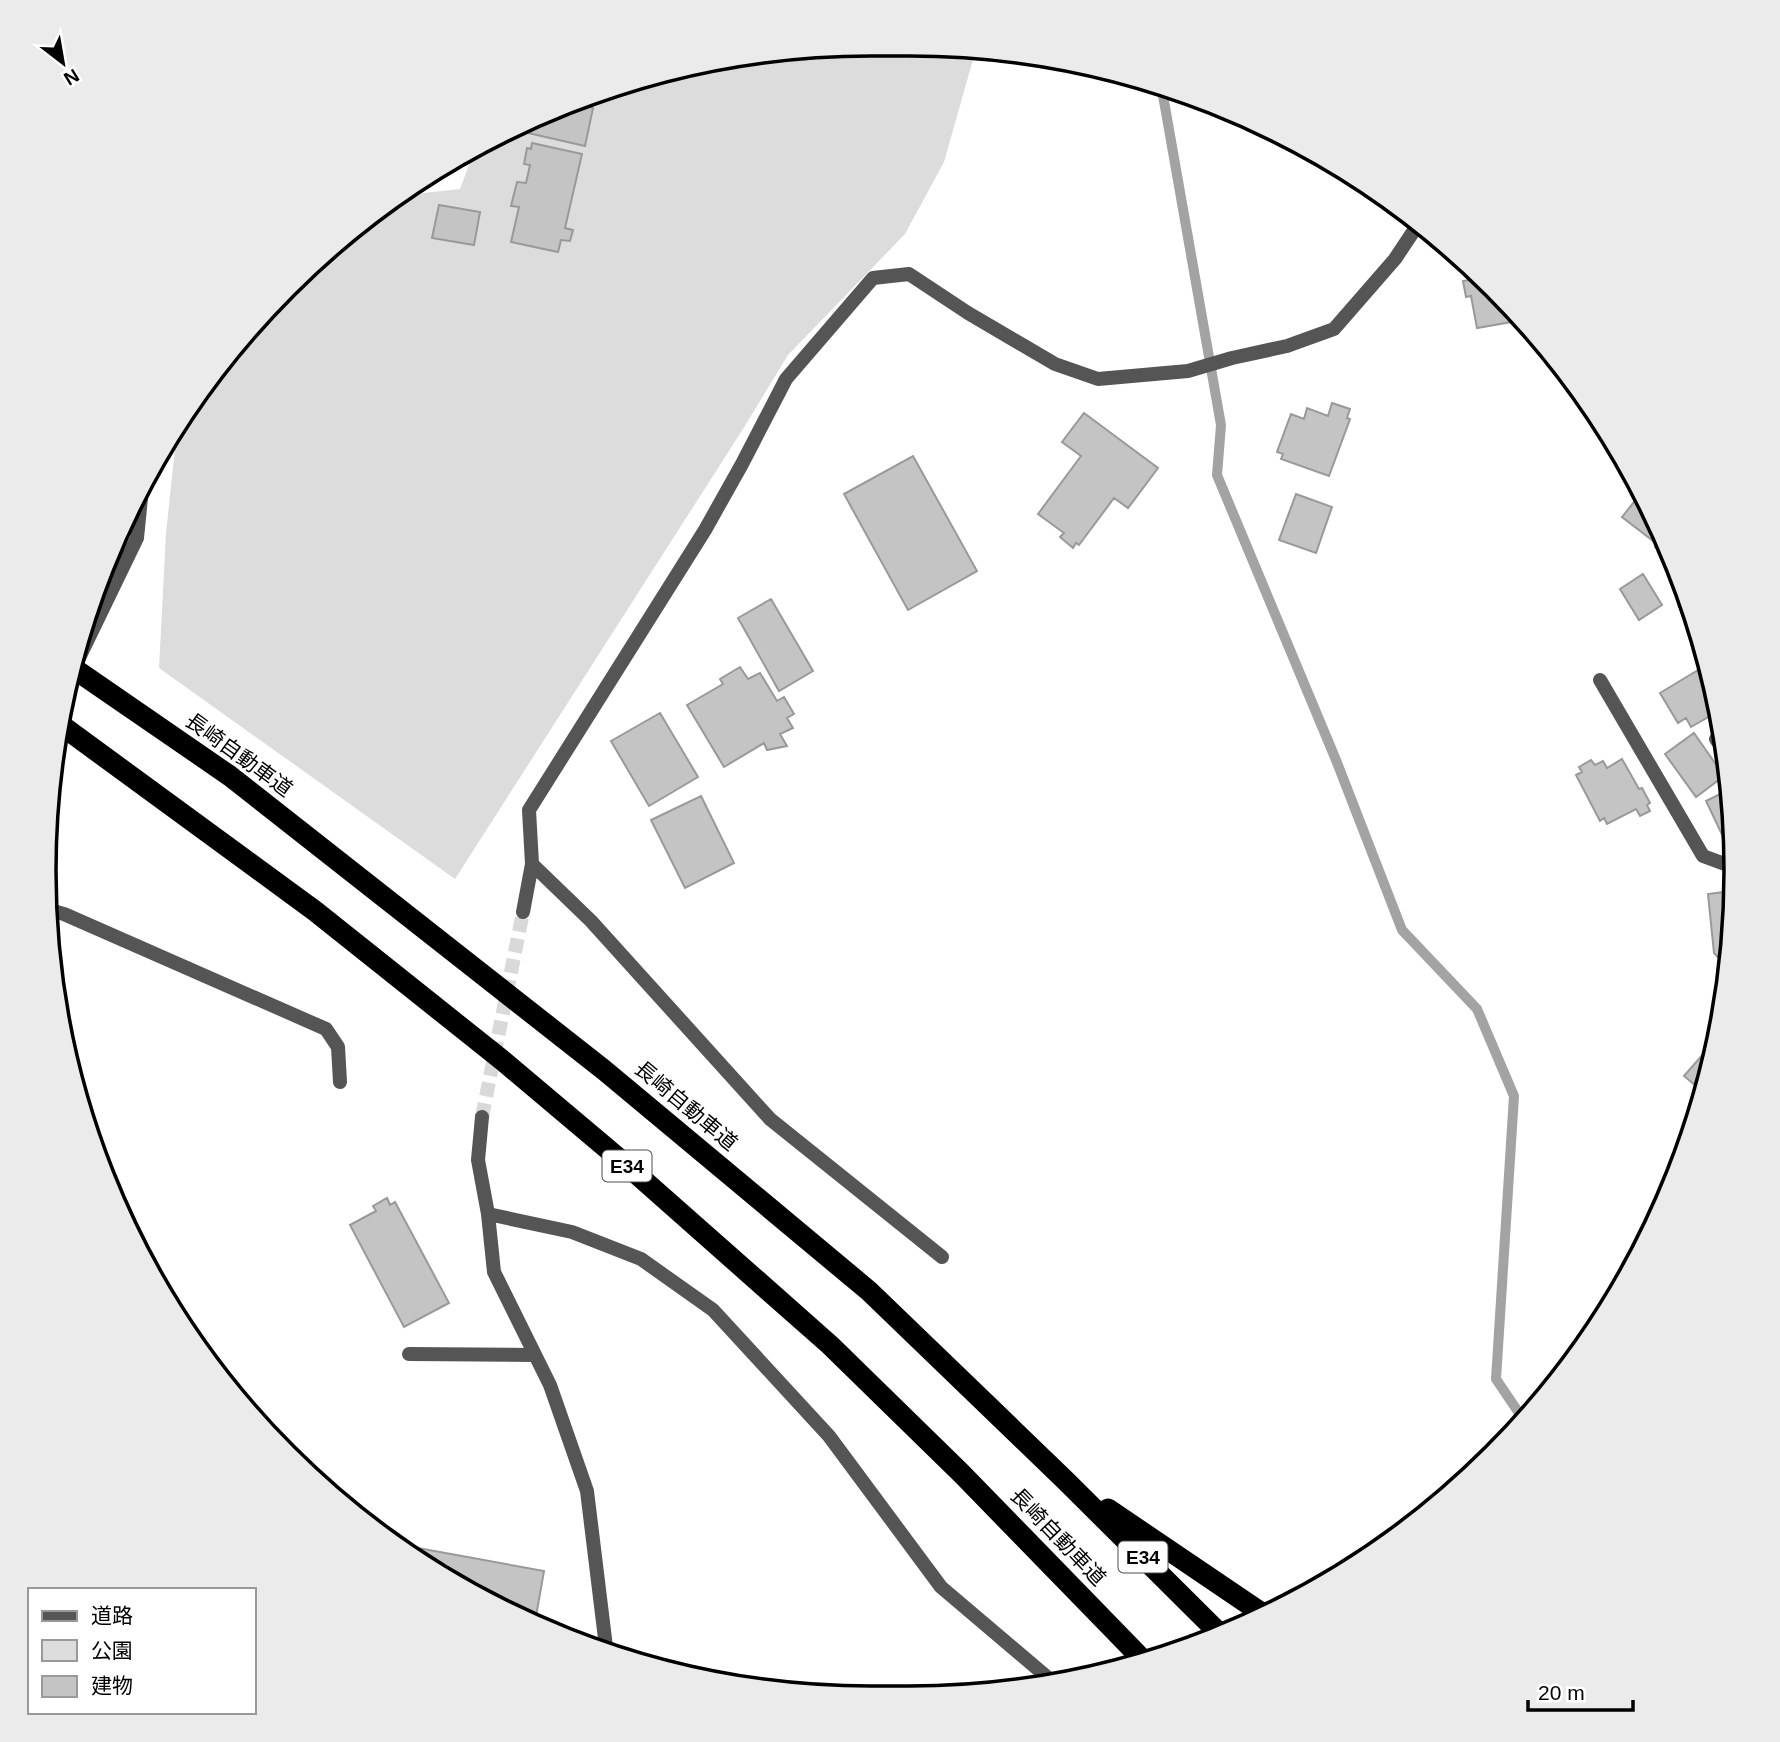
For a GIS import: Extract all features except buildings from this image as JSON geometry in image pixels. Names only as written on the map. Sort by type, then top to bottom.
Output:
[{"type":"highway","name":"長崎自動車道","points":[[81,673],[230,776],[604,1070],[869,1291],[1213,1627]]},
{"type":"highway","name":"長崎自動車道","points":[[69,731],[315,911],[502,1060],[623,1162],[830,1345],[962,1474],[1136,1653]]},
{"type":"highway","points":[[1066,1481],[1255,1608]]},
{"type":"street","points":[[523,912],[532,864],[529,810],[705,530],[786,379],[873,278],[909,274],[968,313],[1055,364],[1098,379],[1188,372],[1233,358],[1287,346],[1334,329],[1395,259],[1414,231]]},
{"type":"street","points":[[93,628],[137,538],[140,512]]},
{"type":"street","points":[[1600,680],[1703,856],[1724,864]]},
{"type":"street","points":[[532,864],[590,921],[770,1119],[942,1257]]},
{"type":"street","points":[[58,912],[326,1029],[338,1047],[340,1082]]},
{"type":"street","points":[[482,1117],[478,1160],[488,1214],[494,1272],[550,1385],[587,1491],[605,1642]]},
{"type":"street","points":[[488,1214],[572,1232],[641,1259],[713,1310],[829,1436],[941,1587],[1044,1674]]},
{"type":"street","points":[[409,1354],[535,1355]]},
{"type":"green space","points":[[909,56],[973,59],[944,162],[905,234],[788,355],[455,879],[159,668],[166,533],[175,446],[193,418],[258,334],[334,258],[417,194],[460,189],[470,161],[559,118],[660,84],[765,63],[818,58]]},
{"type":"waterway","points":[[1163,97],[1221,425],[1217,475],[1336,760],[1402,930],[1477,1009],[1514,1096],[1496,1379],[1518,1412]]},
{"type":"tunnel","points":[[482,1117],[523,912]]}]
